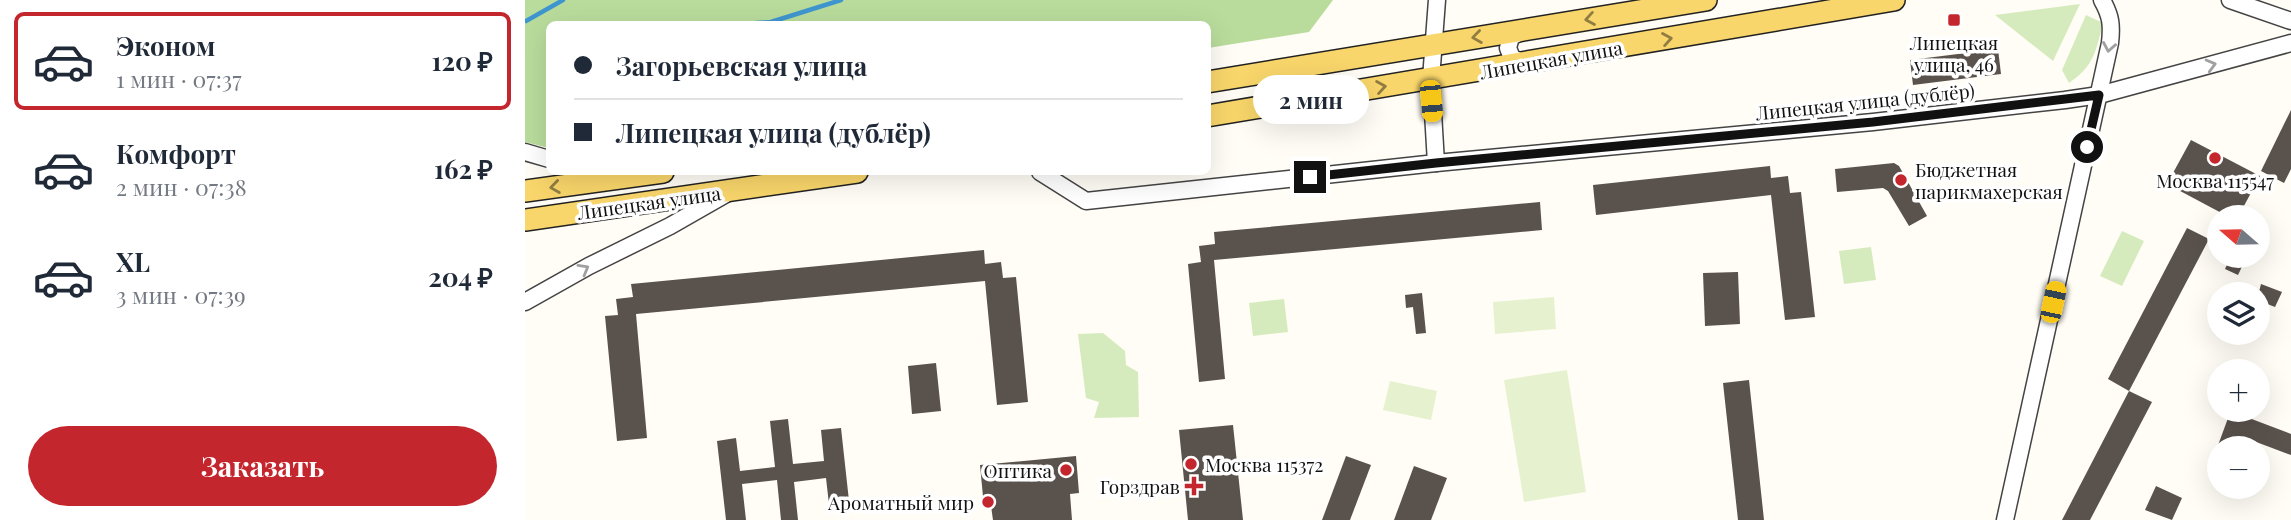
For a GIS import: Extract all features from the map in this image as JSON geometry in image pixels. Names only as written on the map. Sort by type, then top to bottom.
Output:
[{"type":"main road","name":"Липецкая улица","points":[[1211,81],[1706,0]]},
{"type":"main road","name":"Липецкая улица","points":[[1211,115],[1894,0]]},
{"type":"main road","name":"Липецкая улица","points":[[525,191],[640,175]]},
{"type":"main road","name":"Липецкая улица","points":[[525,220],[835,175]]},
{"type":"street","points":[[1436,163],[1431,79],[1437,0]]},
{"type":"street","points":[[2005,520],[2099,95],[2112,24],[2102,0]]},
{"type":"street","points":[[2230,0],[2291,21]]},
{"type":"street","points":[[1523,31],[1511,37],[1508,48],[1509,54],[1516,61],[1528,63]]},
{"type":"street","name":"Липецкая улица (дублёр)","points":[[1045,175],[1086,201],[1436,163],[1873,122],[2099,95],[2291,43]]},
{"type":"street","points":[[525,152],[546,158]]},
{"type":"street","points":[[624,175],[633,176]]},
{"type":"street","points":[[525,302],[589,266],[670,226],[734,189]]},
{"type":"green space","points":[[525,0],[1333,0],[1309,32],[1211,48],[1211,21],[546,21],[546,147],[525,142]]},
{"type":"green space","points":[[2080,4],[2053,61],[1995,15]]},
{"type":"green space","points":[[2086,15],[2103,23],[2101,33],[2089,64],[2069,83],[2062,70]]},
{"type":"green space","points":[[2122,231],[2144,241],[2122,286],[2100,276]]},
{"type":"green space","points":[[1871,247],[1876,280],[1844,284],[1839,251]]},
{"type":"green space","points":[[1554,297],[1556,329],[1495,334],[1493,302]]},
{"type":"green space","points":[[1284,299],[1288,332],[1253,336],[1249,303]]},
{"type":"green space","points":[[1103,333],[1125,351],[1126,365],[1138,372],[1139,417],[1094,418],[1099,402],[1086,398],[1078,334]]},
{"type":"green space","points":[[1567,370],[1586,492],[1524,502],[1504,380]]},
{"type":"green space","points":[[1390,381],[1437,391],[1431,420],[1383,410]]},
{"type":"building","points":[[1998,49],[2001,74],[1913,85],[1910,60]]},
{"type":"building","points":[[2291,110],[2291,169],[2284,183],[2261,171]]},
{"type":"building","points":[[2191,140],[2260,176],[2244,205],[2207,205],[2167,184]]},
{"type":"building","points":[[1894,163],[1899,166],[1927,216],[1909,226],[1888,191],[1883,188],[1837,192],[1835,169]]},
{"type":"building","points":[[1770,166],[1771,178],[1788,176],[1790,193],[1801,192],[1815,317],[1785,320],[1771,195],[1596,215],[1593,185]]},
{"type":"building","points":[[1540,202],[1542,230],[1214,260],[1225,379],[1199,382],[1188,264],[1201,262],[1199,246],[1215,244],[1214,232]]},
{"type":"building","points":[[2187,228],[2207,238],[2207,243],[2129,391],[2108,379]]},
{"type":"building","points":[[984,250],[985,264],[1001,262],[1003,278],[1016,277],[1028,402],[997,405],[985,281],[636,314],[647,438],[617,441],[605,316],[618,315],[616,299],[633,297],[631,284]]},
{"type":"building","points":[[2225,268],[2241,268],[2238,275]]},
{"type":"building","points":[[1738,272],[1740,324],[1705,326],[1703,273]]},
{"type":"building","points":[[2270,287],[2282,292],[2275,307],[2270,305]]},
{"type":"building","points":[[1422,293],[1426,333],[1416,334],[1413,307],[1406,308],[1405,295]]},
{"type":"building","points":[[936,363],[941,411],[912,414],[908,366]]},
{"type":"building","points":[[1749,380],[1764,520],[1738,520],[1723,383]]},
{"type":"building","points":[[2129,391],[2152,402],[2090,520],[2062,520]]},
{"type":"building","points":[[788,419],[793,464],[824,461],[821,430],[841,428],[850,510],[830,513],[826,478],[794,482],[798,520],[781,520],[777,480],[742,484],[746,520],[726,520],[717,441],[736,438],[740,471],[775,467],[770,421]]},
{"type":"building","points":[[2227,422],[2260,422],[2291,434],[2291,455],[2270,447],[2270,436],[2221,436]]},
{"type":"building","points":[[1233,425],[1243,520],[1188,520],[1179,430]]},
{"type":"building","points":[[1076,456],[1079,493],[1070,494],[1072,520],[993,520],[991,506],[984,507],[980,465]]},
{"type":"building","points":[[1346,456],[1371,465],[1350,520],[1322,520]]},
{"type":"building","points":[[1414,466],[1447,478],[1431,520],[1394,520]]},
{"type":"building","points":[[2156,486],[2182,498],[2172,520],[2145,510]]},
{"type":"waterway","points":[[526,21],[563,0]]},
{"type":"waterway","points":[[774,21],[841,0]]},
{"type":"place","name":"Липецкая улица, 46","points":[[1954,20]]},
{"type":"place","name":"Москва 115547","points":[[2215,158]]},
{"type":"place","name":"Бюджетная парикмахерская","points":[[1901,180]]},
{"type":"place","name":"Москва 115372","points":[[1191,464]]},
{"type":"place","name":"Оптика","points":[[1066,470]]},
{"type":"place","name":"Горздрав","points":[[1194,486]]},
{"type":"place","name":"Ароматный мир","points":[[988,502]]},
{"type":"route","points":[[1310,177],[1873,122],[2099,95],[2087,147]]}]
